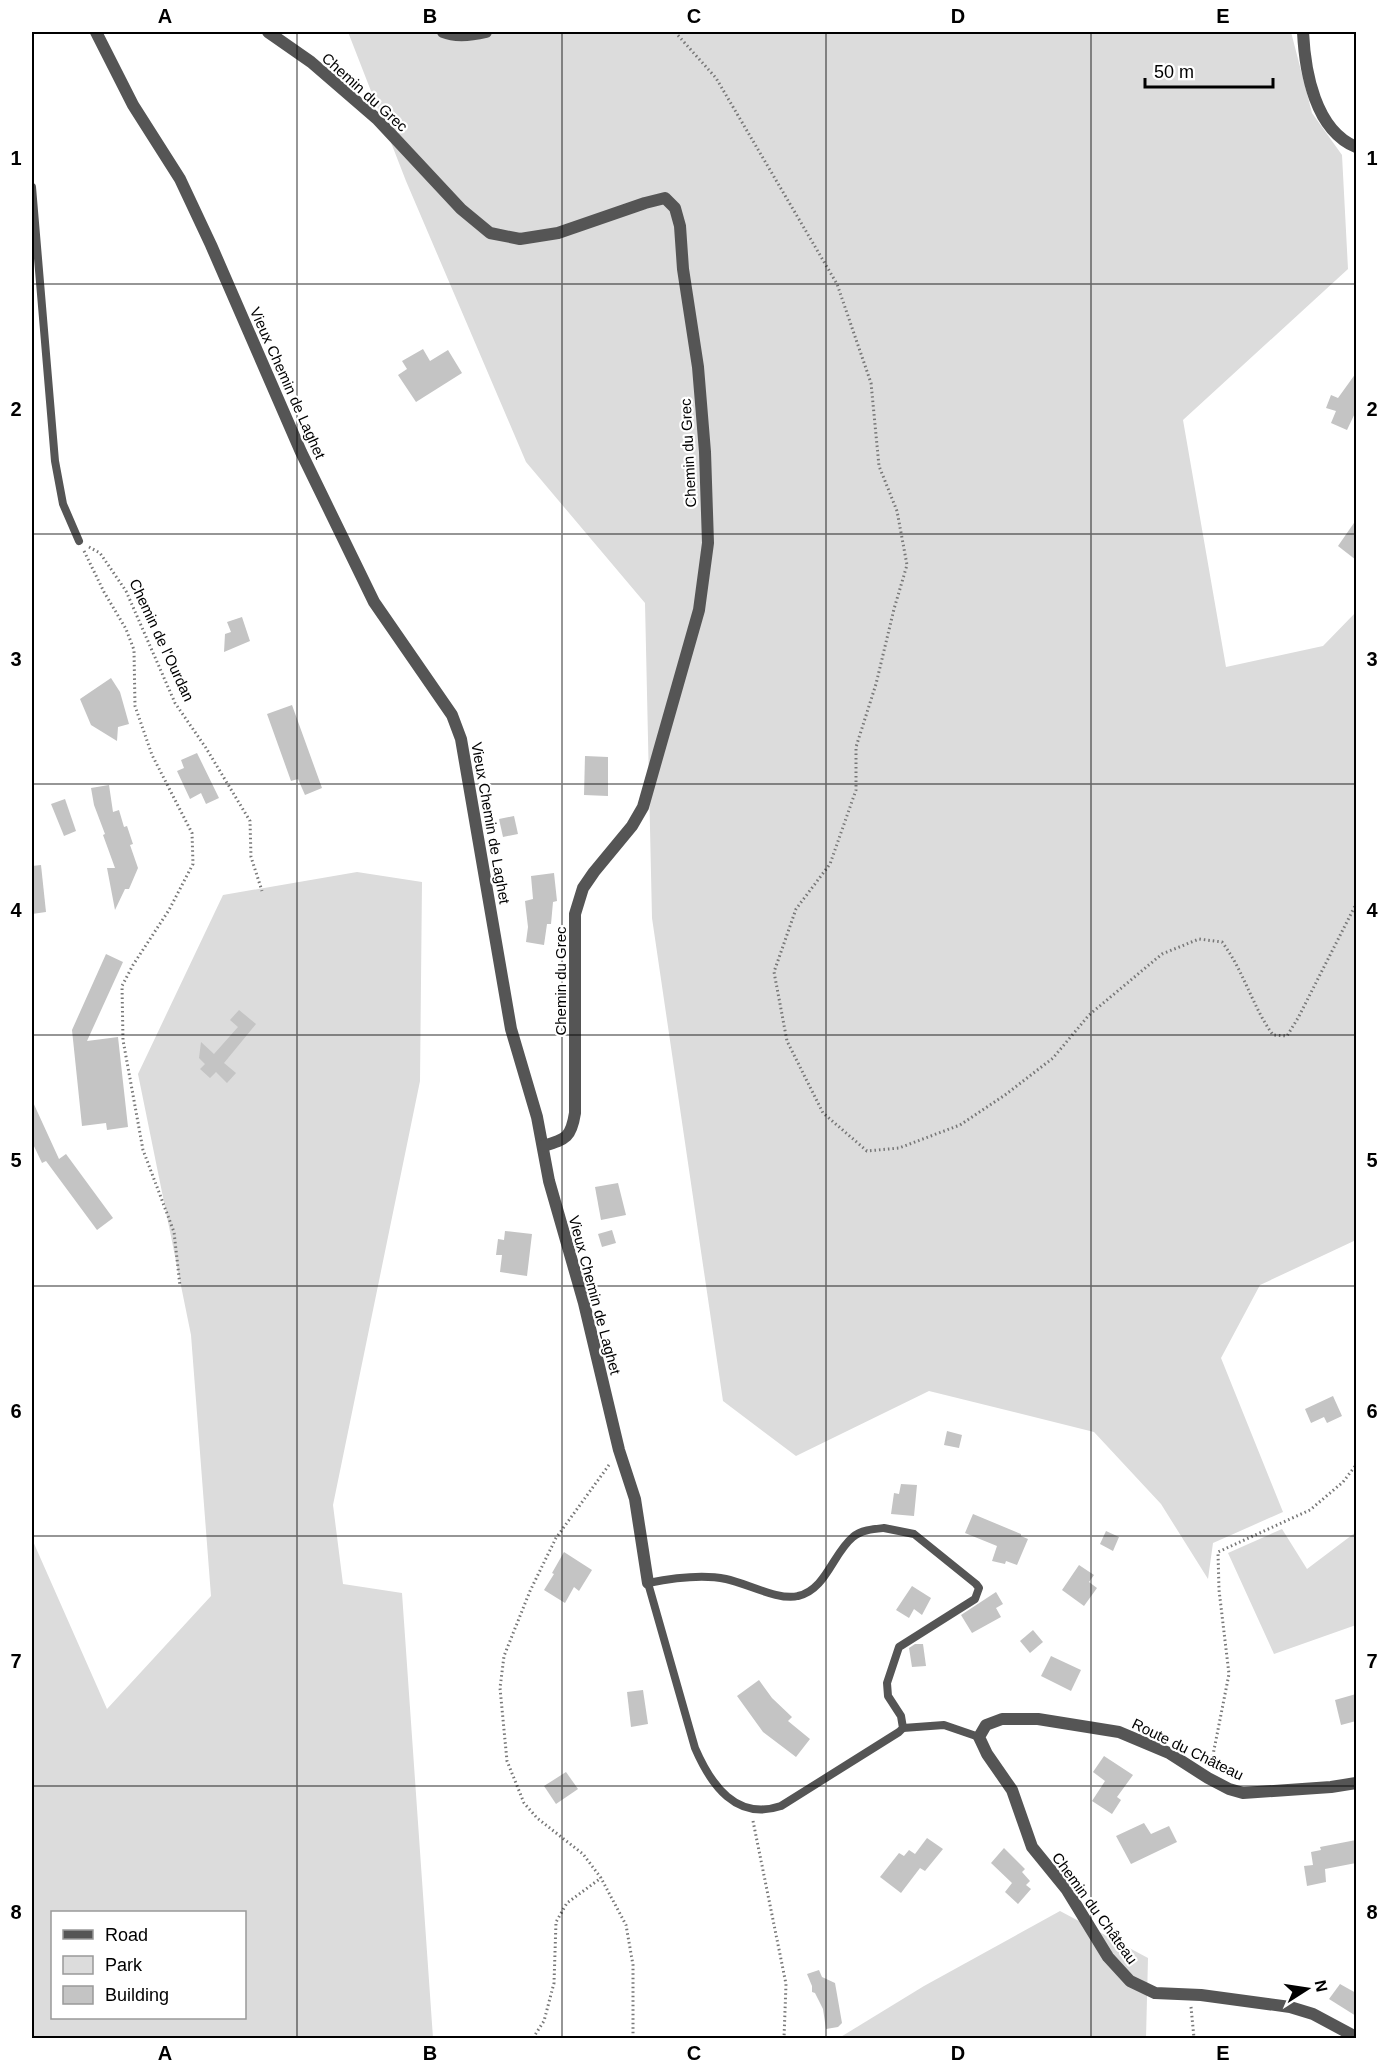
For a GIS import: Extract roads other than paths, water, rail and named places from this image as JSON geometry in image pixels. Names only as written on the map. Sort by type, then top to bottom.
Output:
[{"type":"street","name":"Vieux Chemin de Laghet","points":[[96,32],[133,105],[180,179],[301,452],[374,602],[452,715],[461,739],[511,1029],[537,1117],[549,1182],[584,1303],[619,1450],[635,1499],[648,1583]]},
{"type":"street","name":"Chemin du Grec","points":[[268,32],[311,62],[377,119],[461,209],[490,232],[520,239],[558,233],[645,202],[665,198],[675,208],[680,226],[683,269],[698,367],[705,452],[708,543],[699,610],[643,807],[632,826],[583,888],[575,914],[575,1113],[573,1129],[565,1139],[543,1146]]},
{"type":"street","points":[[443,32],[476,34],[486,32]]},
{"type":"street","points":[[1303,32],[1312,93],[1333,129],[1347,144],[1356,147]]},
{"type":"street","name":"Route du Château","points":[[979,1737],[986,1725],[1002,1719],[1038,1719],[1119,1732],[1169,1753],[1208,1778],[1229,1789],[1243,1793],[1356,1783]]},
{"type":"street","name":"Chemin du Château","points":[[979,1737],[987,1754],[1012,1790],[1032,1846],[1067,1890],[1108,1957],[1130,1982],[1155,1993],[1290,2007],[1313,2014],[1356,2037]]},
{"type":"lane","points":[[32,187],[55,461],[63,504],[79,541]]},
{"type":"lane","points":[[648,1583],[675,1578],[726,1579],[773,1594],[797,1597],[814,1588],[854,1536],[884,1528],[914,1534],[979,1588],[975,1599],[899,1647],[887,1683],[888,1696],[902,1716],[903,1728],[944,1725],[979,1737]]},
{"type":"lane","name":"Vieux Chemin de Laghet","points":[[648,1583],[695,1748],[705,1771],[715,1785],[731,1800],[751,1810],[767,1811],[782,1806],[903,1728]]}]
